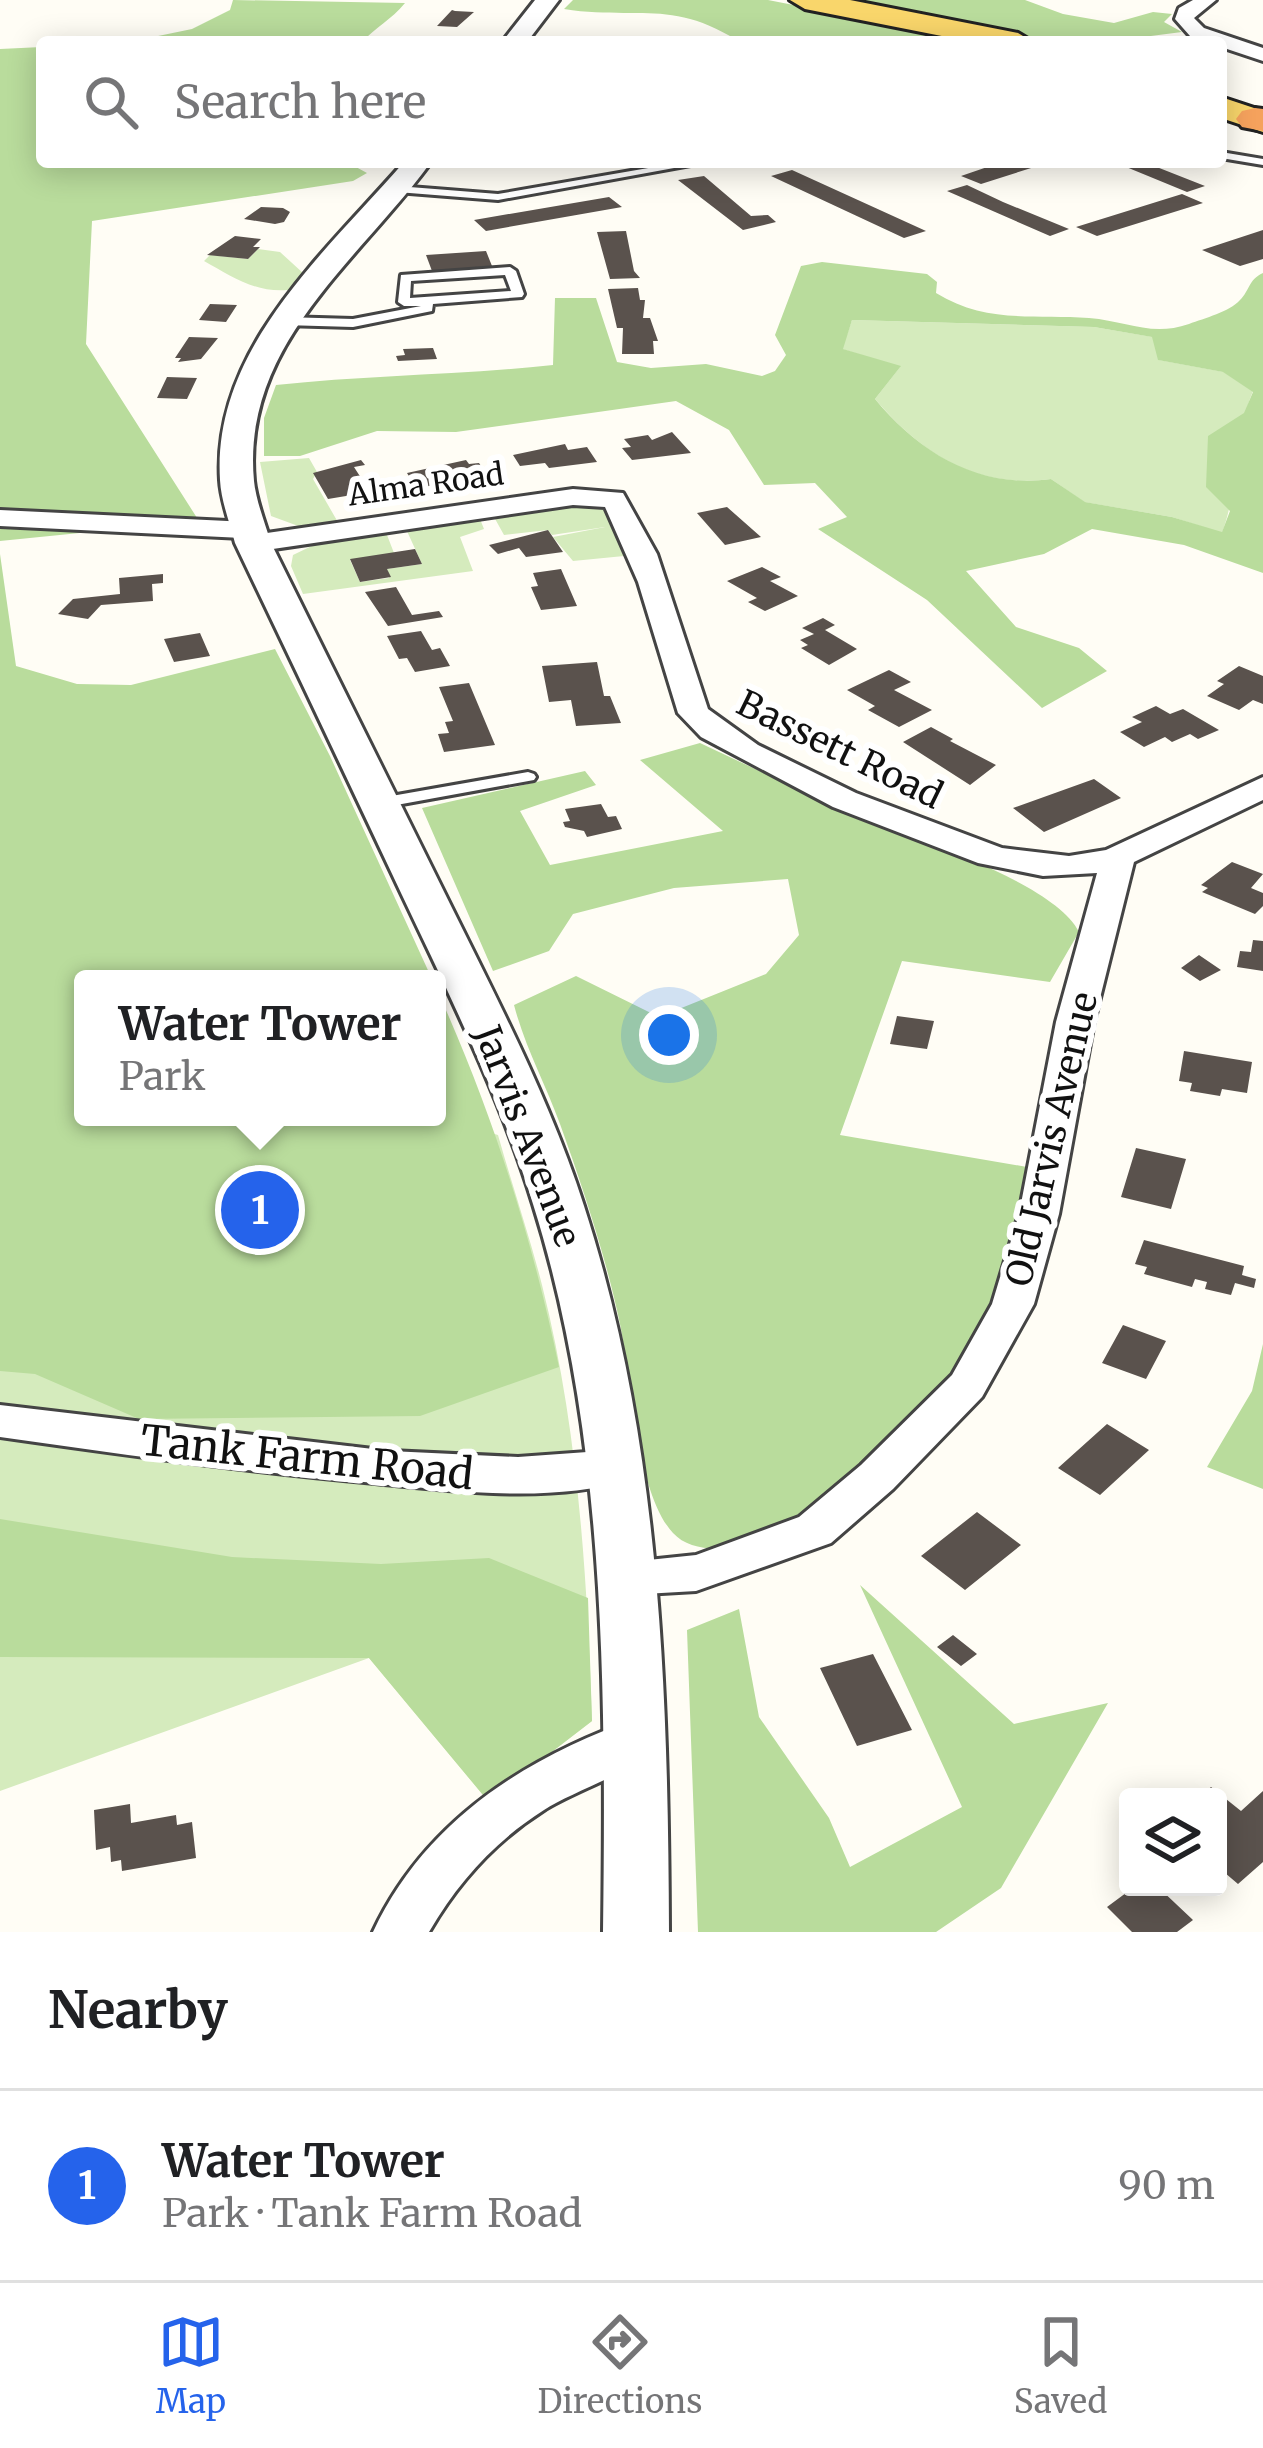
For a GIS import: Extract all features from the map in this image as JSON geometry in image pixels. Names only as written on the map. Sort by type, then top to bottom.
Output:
[{"type":"main road","points":[[805,0],[988,36]]},
{"type":"street","points":[[519,36],[547,0]]},
{"type":"street","points":[[1207,0],[1186,12],[1184,19],[1208,36]]},
{"type":"street","points":[[1227,42],[1263,55]]},
{"type":"street","name":"Jarvis Avenue","points":[[408,176],[284,321],[254,367],[240,409],[237,478],[251,537],[538,1142],[578,1272],[615,1467],[627,1577],[638,1739],[636,1932]]},
{"type":"street","name":"Alma Road","points":[[0,518],[251,537],[573,497],[607,497]]},
{"type":"street","name":"Bassett Road","points":[[607,497],[620,505],[629,525],[691,708],[716,735],[859,807],[968,850],[1055,867],[1118,856]]},
{"type":"street","points":[[1118,856],[1258,793]]},
{"type":"street","name":"Old Jarvis Avenue","points":[[627,1577],[696,1573],[815,1529],[877,1477],[967,1386],[1013,1304],[1039,1214],[1075,1022],[1118,856]]},
{"type":"street","name":"Tank Farm Road","points":[[0,1421],[287,1459],[468,1475],[551,1477],[615,1467]]},
{"type":"street","points":[[400,1932],[417,1900],[489,1818],[532,1786],[638,1739]]},
{"type":"lane","points":[[1227,156],[1263,161]]},
{"type":"lane","points":[[408,176],[498,197],[667,168]]},
{"type":"lane","points":[[511,272],[518,294],[426,301],[404,302],[405,278],[511,272]]},
{"type":"lane","points":[[284,321],[383,320],[428,308],[426,301]]},
{"type":"lane","points":[[380,802],[528,777]]},
{"type":"green space","points":[[233,0],[405,3],[369,36],[158,36],[192,29],[230,10]]},
{"type":"green space","points":[[573,0],[768,0],[951,36],[730,36],[687,18],[564,9]]},
{"type":"green space","points":[[843,0],[1025,0],[1063,14],[1114,23],[1153,12],[1172,14],[1164,22],[1182,32],[1017,36]]},
{"type":"green space","points":[[36,47],[36,168],[358,168],[367,173],[353,181],[92,221],[86,344],[199,521],[0,541],[0,49]]},
{"type":"green space","points":[[258,249],[280,252],[303,273],[288,290],[265,289],[204,261],[210,255],[248,259]]},
{"type":"green space","points":[[822,262],[927,274],[937,282],[936,293],[973,309],[1163,329],[1230,308],[1263,273],[1263,573],[1184,545],[1092,529],[1044,554],[966,571],[1016,627],[1079,648],[1107,671],[1042,708],[927,600],[818,529],[847,517],[815,483],[764,485],[729,430],[676,401],[456,432],[377,431],[300,456],[264,456],[264,418],[276,385],[553,365],[555,298],[596,298],[617,362],[651,368],[706,364],[762,376],[775,371],[786,355],[775,335],[801,266]],"holes":[[[852,320],[1094,327],[1152,337],[1158,360],[1223,372],[1253,392],[1244,413],[1208,436],[1206,487],[1230,511],[1222,532],[1172,517],[1085,502],[1051,479],[999,478],[952,463],[911,436],[875,399],[901,366],[843,349]]]},
{"type":"green space","points":[[852,320],[1094,327],[1153,337],[1159,360],[1224,372],[1253,391],[1222,533],[1172,517],[1084,502],[1051,479],[1024,481],[974,473],[931,451],[875,399],[900,367],[842,349]]},
{"type":"green space","points":[[309,458],[317,472],[313,479],[339,524],[301,527],[271,516],[260,462]]},
{"type":"green space","points":[[579,503],[605,508],[624,556],[573,561],[553,537],[605,527],[552,535],[548,530],[504,535],[494,517]]},
{"type":"green space","points":[[480,519],[484,529],[460,537],[473,571],[303,594],[291,566],[293,555],[320,542],[378,533],[387,535],[394,553],[350,560],[360,582],[389,578],[387,569],[422,564],[406,529]]},
{"type":"green space","points":[[0,554],[16,666],[77,684],[131,685],[275,649],[330,756],[428,970],[74,970],[74,1126],[446,1126],[446,1012],[508,1175],[559,1367],[420,1416],[139,1419],[35,1374],[0,1371]]},
{"type":"green space","points":[[700,743],[835,806],[1005,875],[1063,912],[1079,932],[1050,982],[902,961],[840,1135],[1027,1167],[1010,1261],[972,1349],[896,1438],[808,1519],[760,1542],[721,1548],[686,1542],[673,1533],[651,1492],[601,1248],[514,1005],[576,976],[659,1017],[766,974],[799,935],[788,879],[674,888],[573,914],[549,951],[493,971],[422,808],[585,771],[596,785],[520,811],[550,865],[723,831],[640,760]]},
{"type":"green space","points":[[0,838],[78,970],[74,970],[74,1126],[446,1126],[446,1120],[498,1135],[542,1285],[564,1392],[583,1556],[592,1721],[488,1801],[369,1658],[0,1791]]},
{"type":"green space","points":[[1263,1344],[1263,1489],[1207,1467],[1252,1391]]},
{"type":"green space","points":[[0,1519],[232,1557],[381,1564],[489,1558],[588,1598],[592,1721],[488,1801],[369,1658],[0,1657]]},
{"type":"green space","points":[[860,1585],[1014,1724],[1108,1703],[1001,1888],[936,1932],[698,1932],[687,1630],[739,1609],[759,1717],[829,1818],[850,1867],[962,1807]]},
{"type":"building","points":[[452,10],[474,12],[457,27],[437,26]]},
{"type":"building","points":[[984,168],[1031,168],[981,184],[961,176]]},
{"type":"building","points":[[1129,168],[1159,168],[1205,186],[1187,192]]},
{"type":"building","points":[[792,170],[926,231],[904,238],[771,176]]},
{"type":"building","points":[[704,176],[751,216],[768,215],[776,222],[743,230],[678,180]]},
{"type":"building","points":[[967,185],[1069,229],[1050,236],[947,191]]},
{"type":"building","points":[[1182,194],[1203,203],[1097,236],[1076,227]]},
{"type":"building","points":[[609,197],[622,207],[486,231],[474,220]]},
{"type":"building","points":[[261,207],[290,212],[284,222],[275,224],[244,219]]},
{"type":"building","points":[[1263,230],[1263,259],[1240,266],[1202,250]]},
{"type":"building","points":[[626,231],[634,271],[640,278],[610,279],[597,232]]},
{"type":"building","points":[[235,236],[261,239],[253,247],[260,247],[248,259],[207,255]]},
{"type":"building","points":[[486,251],[492,266],[432,271],[426,255]]},
{"type":"building","points":[[638,288],[640,300],[645,300],[643,318],[650,318],[658,341],[653,341],[654,354],[622,354],[623,328],[617,328],[608,289]]},
{"type":"building","points":[[210,304],[237,305],[226,322],[199,320]]},
{"type":"building","points":[[189,337],[218,338],[201,359],[178,362],[181,358],[175,358]]},
{"type":"building","points":[[433,348],[437,359],[398,361],[396,356],[405,355],[403,349]]},
{"type":"building","points":[[167,377],[197,378],[187,399],[157,398]]},
{"type":"building","points":[[672,432],[691,453],[632,460],[622,448],[631,447],[624,439],[648,435],[652,440]]},
{"type":"building","points":[[565,444],[568,450],[587,447],[597,462],[520,466],[513,455]]},
{"type":"building","points":[[361,460],[365,465],[354,467],[370,492],[328,499],[313,473]]},
{"type":"building","points":[[466,460],[479,463],[488,477],[416,488],[407,473]]},
{"type":"building","points":[[727,507],[761,537],[725,545],[697,513]]},
{"type":"building","points":[[548,530],[563,552],[526,557],[519,548],[498,554],[489,545]]},
{"type":"building","points":[[415,549],[422,564],[387,569],[391,577],[360,582],[350,559]]},
{"type":"building","points":[[762,567],[781,577],[770,581],[798,596],[765,611],[748,602],[757,598],[727,581]]},
{"type":"building","points":[[561,569],[577,606],[541,610],[531,587],[538,586],[533,573]]},
{"type":"building","points":[[163,574],[163,583],[152,584],[153,601],[101,605],[88,619],[58,614],[73,599],[120,594],[119,578]]},
{"type":"building","points":[[396,587],[412,615],[439,611],[443,617],[388,626],[365,592]]},
{"type":"building","points":[[823,618],[835,625],[825,630],[857,649],[829,665],[801,648],[808,645],[800,640],[814,634],[802,628]]},
{"type":"building","points":[[421,631],[432,650],[440,648],[450,666],[415,672],[407,658],[399,659],[387,636]]},
{"type":"building","points":[[200,633],[210,656],[174,662],[164,639]]},
{"type":"building","points":[[597,662],[604,696],[610,696],[621,723],[576,726],[571,700],[549,702],[542,666]]},
{"type":"building","points":[[1239,666],[1263,676],[1263,704],[1253,700],[1239,710],[1207,696],[1224,684],[1217,681]]},
{"type":"building","points":[[889,670],[911,682],[894,690],[932,710],[899,727],[868,710],[875,706],[847,690]]},
{"type":"building","points":[[469,683],[495,745],[444,752],[438,734],[449,733],[445,722],[453,721],[439,687]]},
{"type":"building","points":[[1156,706],[1170,714],[1183,709],[1219,730],[1198,739],[1190,734],[1172,742],[1165,737],[1144,747],[1120,732],[1142,722],[1132,717]]},
{"type":"building","points":[[931,727],[996,765],[970,785],[903,742]]},
{"type":"building","points":[[1094,779],[1121,798],[1044,832],[1013,808]]},
{"type":"building","points":[[601,804],[608,817],[616,816],[622,829],[587,837],[584,831],[565,827],[563,822],[570,821],[565,809]]},
{"type":"building","points":[[1232,862],[1263,874],[1251,888],[1263,893],[1263,906],[1255,914],[1202,892],[1208,888],[1201,885]]},
{"type":"building","points":[[1253,940],[1263,941],[1263,971],[1237,967],[1240,951],[1251,952]]},
{"type":"building","points":[[1199,955],[1221,970],[1200,981],[1181,968]]},
{"type":"building","points":[[897,1016],[934,1021],[927,1049],[890,1044]]},
{"type":"building","points":[[1184,1051],[1252,1062],[1247,1093],[1222,1089],[1220,1096],[1190,1091],[1192,1083],[1179,1081]]},
{"type":"building","points":[[1136,1148],[1186,1159],[1171,1209],[1121,1197]]},
{"type":"building","points":[[1144,1240],[1244,1266],[1242,1275],[1256,1279],[1254,1288],[1235,1283],[1231,1295],[1205,1289],[1207,1282],[1195,1279],[1192,1287],[1144,1274],[1147,1267],[1135,1264]]},
{"type":"building","points":[[1123,1325],[1166,1341],[1146,1379],[1102,1363]]},
{"type":"building","points":[[1107,1424],[1149,1450],[1100,1495],[1058,1468]]},
{"type":"building","points":[[977,1512],[1021,1545],[965,1590],[921,1556]]},
{"type":"building","points":[[953,1635],[977,1654],[961,1666],[937,1647]]},
{"type":"building","points":[[873,1654],[912,1730],[857,1746],[820,1668]]},
{"type":"building","points":[[1263,1791],[1263,1862],[1238,1884],[1227,1875],[1227,1800],[1241,1811]]},
{"type":"building","points":[[130,1804],[131,1823],[176,1815],[177,1825],[192,1822],[196,1858],[122,1871],[121,1860],[111,1862],[110,1847],[96,1850],[94,1810]]},
{"type":"building","points":[[1122,1896],[1168,1896],[1193,1920],[1177,1932],[1132,1932],[1107,1907]]},
{"type":"place","name":"Water Tower","points":[[260,1210]]}]
